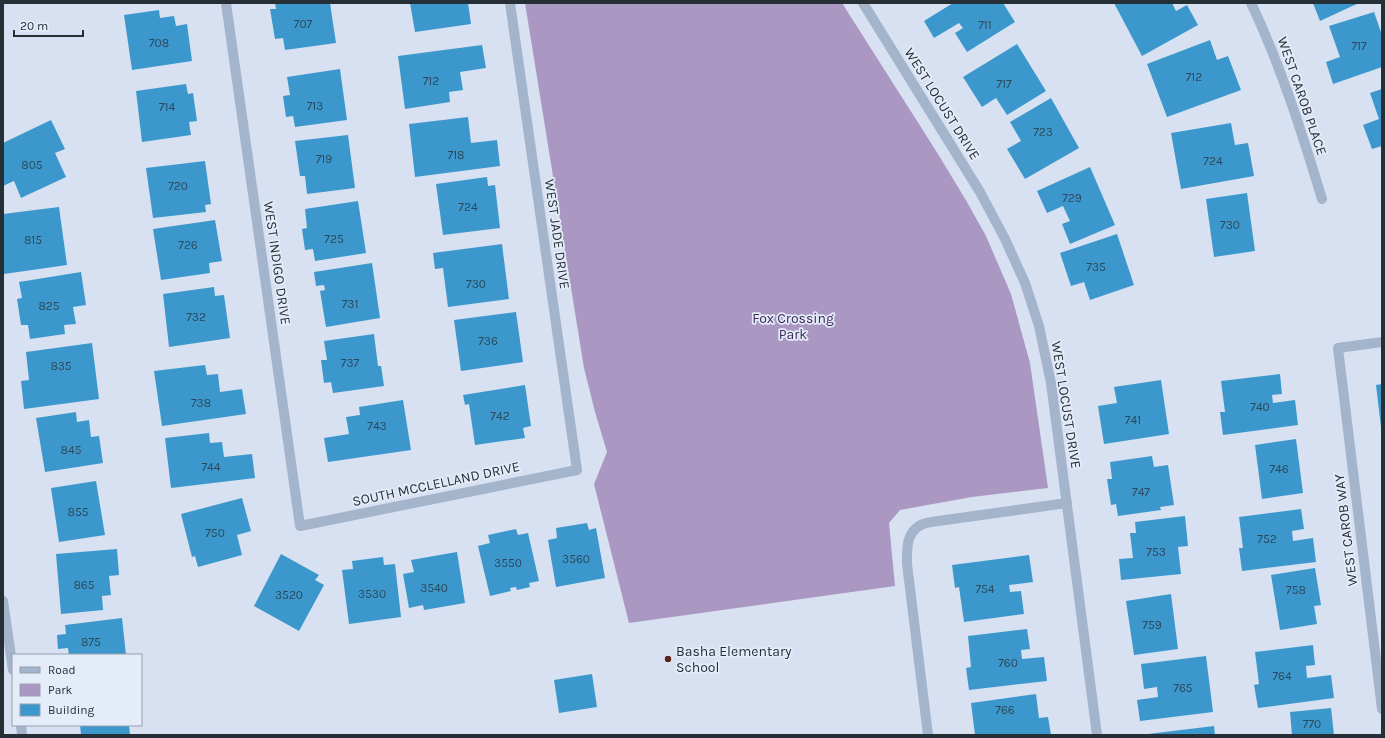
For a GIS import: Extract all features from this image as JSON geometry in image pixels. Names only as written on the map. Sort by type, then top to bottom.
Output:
[{"type":"street","name":"WEST INDIGO DRIVE","points":[[226,3],[300,526]]},
{"type":"street","name":"WEST JADE DRIVE","points":[[510,3],[577,470]]},
{"type":"street","name":"WEST LOCUST DRIVE","points":[[863,3],[980,192],[1005,239],[1025,283],[1039,326],[1051,383],[1097,735]]},
{"type":"street","name":"WEST CAROB PLACE","points":[[1251,3],[1265,32],[1290,97],[1322,200]]},
{"type":"street","name":"WEST CAROB WAY","points":[[1382,342],[1338,348],[1382,709]]},
{"type":"street","name":"SOUTH MCCLELLAND DRIVE","points":[[300,526],[577,470]]},
{"type":"street","points":[[928,735],[907,564],[906,546],[911,533],[919,526],[931,522],[1067,502]]},
{"type":"street","points":[[3,601],[12,663]]},
{"type":"green space","name":"Fox Crossing Park","points":[[525,3],[842,3],[967,202],[986,236],[1011,294],[1030,363],[1048,488],[972,497],[900,510],[889,523],[895,586],[629,623],[594,484],[607,452],[584,368]]},
{"type":"building","points":[[275,3],[330,3],[336,43],[285,50],[283,38],[275,39],[270,9],[276,9]]},
{"type":"building","points":[[410,3],[468,3],[471,24],[415,32]]},
{"type":"building","points":[[953,3],[1003,3],[1015,22],[967,52],[955,33],[963,28],[959,23],[934,38],[924,21]]},
{"type":"building","points":[[1114,3],[1172,3],[1176,11],[1187,5],[1198,25],[1142,56]]},
{"type":"building","points":[[1313,3],[1359,3],[1320,21]]},
{"type":"building","points":[[159,10],[160,18],[174,16],[176,26],[187,24],[192,61],[132,70],[124,15]]},
{"type":"building","points":[[1374,12],[1382,35],[1382,67],[1333,84],[1326,62],[1340,57],[1329,26]]},
{"type":"building","points":[[1210,40],[1217,60],[1228,56],[1241,90],[1167,117],[1147,64]]},
{"type":"building","points":[[1017,44],[1046,91],[1007,115],[996,98],[982,107],[963,77]]},
{"type":"building","points":[[482,45],[486,68],[460,72],[463,90],[449,92],[450,102],[405,109],[398,56]]},
{"type":"building","points":[[340,69],[347,120],[295,127],[293,116],[286,117],[283,96],[290,95],[287,77]]},
{"type":"building","points":[[186,84],[188,94],[193,93],[197,121],[189,122],[191,135],[142,142],[136,91]]},
{"type":"building","points":[[1382,89],[1382,146],[1372,149],[1363,125],[1379,119],[1370,93]]},
{"type":"building","points":[[1051,98],[1079,148],[1025,179],[1007,149],[1021,141],[1010,122]]},
{"type":"building","points":[[468,117],[471,143],[497,140],[500,166],[415,177],[409,124]]},
{"type":"building","points":[[51,120],[65,149],[55,153],[66,177],[21,198],[14,181],[3,186],[3,143]]},
{"type":"building","points":[[1231,123],[1235,145],[1248,143],[1254,176],[1181,189],[1171,133]]},
{"type":"building","points":[[348,135],[355,188],[307,194],[305,176],[300,176],[295,141]]},
{"type":"building","points":[[205,161],[211,204],[205,205],[206,212],[153,218],[146,168]]},
{"type":"building","points":[[1090,167],[1115,225],[1070,244],[1062,224],[1070,221],[1063,206],[1047,213],[1037,191]]},
{"type":"building","points":[[487,177],[488,186],[495,185],[500,228],[443,235],[436,184]]},
{"type":"building","points":[[1247,193],[1255,251],[1214,257],[1206,199]]},
{"type":"building","points":[[358,201],[366,253],[315,261],[313,249],[305,250],[302,229],[307,228],[305,209]]},
{"type":"building","points":[[59,207],[67,265],[4,274],[3,214]]},
{"type":"building","points":[[215,220],[222,261],[209,263],[210,273],[161,280],[153,229]]},
{"type":"building","points":[[1117,234],[1134,285],[1090,300],[1084,282],[1071,286],[1060,253]]},
{"type":"building","points":[[502,244],[509,299],[448,307],[443,268],[435,269],[433,253]]},
{"type":"building","points":[[372,263],[380,318],[326,327],[320,291],[325,290],[324,285],[316,286],[314,272]]},
{"type":"building","points":[[81,272],[86,305],[73,307],[76,324],[64,325],[65,334],[30,339],[28,325],[21,325],[17,299],[22,298],[19,282]]},
{"type":"building","points":[[214,287],[215,296],[224,295],[230,338],[169,347],[163,294]]},
{"type":"building","points":[[516,312],[523,362],[461,371],[454,320]]},
{"type":"building","points":[[374,334],[378,366],[381,366],[384,386],[333,393],[331,382],[324,383],[321,360],[327,360],[324,341]]},
{"type":"building","points":[[92,343],[99,399],[24,409],[21,381],[29,380],[26,352]]},
{"type":"building","points":[[205,365],[207,375],[218,374],[220,392],[242,389],[246,414],[162,426],[154,371]]},
{"type":"building","points":[[1280,374],[1282,394],[1272,395],[1273,403],[1295,400],[1298,425],[1223,435],[1220,412],[1225,412],[1221,381]]},
{"type":"building","points":[[1161,380],[1169,434],[1104,444],[1098,406],[1117,403],[1114,387]]},
{"type":"building","points":[[1382,384],[1382,427],[1381,427],[1376,385]]},
{"type":"building","points":[[525,385],[531,426],[523,428],[525,438],[475,445],[469,404],[465,405],[463,395]]},
{"type":"building","points":[[403,400],[411,450],[328,462],[324,438],[349,434],[346,417],[360,415],[359,407]]},
{"type":"building","points":[[76,412],[77,422],[89,420],[91,437],[99,436],[103,463],[45,472],[36,418]]},
{"type":"building","points":[[209,433],[210,443],[222,442],[224,457],[252,454],[255,478],[171,488],[165,438]]},
{"type":"building","points":[[1296,439],[1303,493],[1262,499],[1255,445]]},
{"type":"building","points":[[1152,456],[1154,467],[1168,465],[1174,505],[1160,507],[1161,510],[1118,516],[1116,504],[1111,505],[1107,479],[1112,479],[1110,462]]},
{"type":"building","points":[[96,481],[105,535],[59,542],[51,488]]},
{"type":"building","points":[[242,498],[251,531],[237,535],[242,555],[198,567],[195,556],[192,557],[181,514]]},
{"type":"building","points":[[1301,509],[1304,529],[1292,531],[1293,541],[1313,538],[1316,562],[1242,571],[1239,548],[1243,548],[1239,517]]},
{"type":"building","points":[[1185,516],[1188,546],[1178,547],[1181,574],[1121,580],[1119,559],[1133,558],[1130,533],[1136,533],[1135,522]]},
{"type":"building","points":[[587,523],[589,530],[596,528],[605,578],[556,587],[548,540],[557,538],[556,528]]},
{"type":"building","points":[[516,529],[518,535],[528,533],[539,581],[529,583],[530,587],[517,590],[516,587],[510,588],[511,591],[490,596],[478,546],[490,543],[488,535]]},
{"type":"building","points":[[117,549],[119,575],[109,576],[111,595],[102,596],[103,610],[61,614],[56,554]]},
{"type":"building","points":[[457,552],[465,603],[424,610],[423,605],[409,608],[403,574],[414,572],[411,560]]},
{"type":"building","points":[[281,554],[319,575],[315,580],[324,585],[299,631],[254,606]]},
{"type":"building","points":[[1029,555],[1033,582],[1009,585],[1010,592],[1021,591],[1024,614],[964,622],[959,587],[955,588],[952,565]]},
{"type":"building","points":[[383,557],[384,565],[395,564],[401,617],[349,624],[342,570],[353,569],[352,561]]},
{"type":"building","points":[[1315,568],[1321,605],[1314,606],[1317,624],[1280,630],[1271,575]]},
{"type":"building","points":[[1171,594],[1178,649],[1134,655],[1126,601]]},
{"type":"building","points":[[122,618],[126,654],[69,654],[68,648],[58,649],[57,635],[66,634],[65,625]]},
{"type":"building","points":[[1027,629],[1030,649],[1021,650],[1022,659],[1044,657],[1047,681],[969,690],[966,668],[971,667],[968,636]]},
{"type":"building","points":[[1313,645],[1315,665],[1306,666],[1307,678],[1331,675],[1334,698],[1258,708],[1254,685],[1259,684],[1255,652]]},
{"type":"building","points":[[1206,656],[1213,712],[1140,721],[1137,700],[1158,697],[1157,687],[1144,689],[1141,664]]},
{"type":"building","points":[[592,674],[597,707],[559,713],[554,680]]},
{"type":"building","points":[[1036,694],[1039,718],[1048,717],[1051,735],[975,735],[971,703]]},
{"type":"building","points":[[1331,708],[1334,735],[1292,735],[1290,712]]},
{"type":"building","points":[[80,726],[129,726],[130,735],[81,735]]},
{"type":"building","points":[[1214,726],[1215,735],[1148,735],[1148,734]]},
{"type":"place","name":"Basha Elementary School","points":[[668,659]]}]
